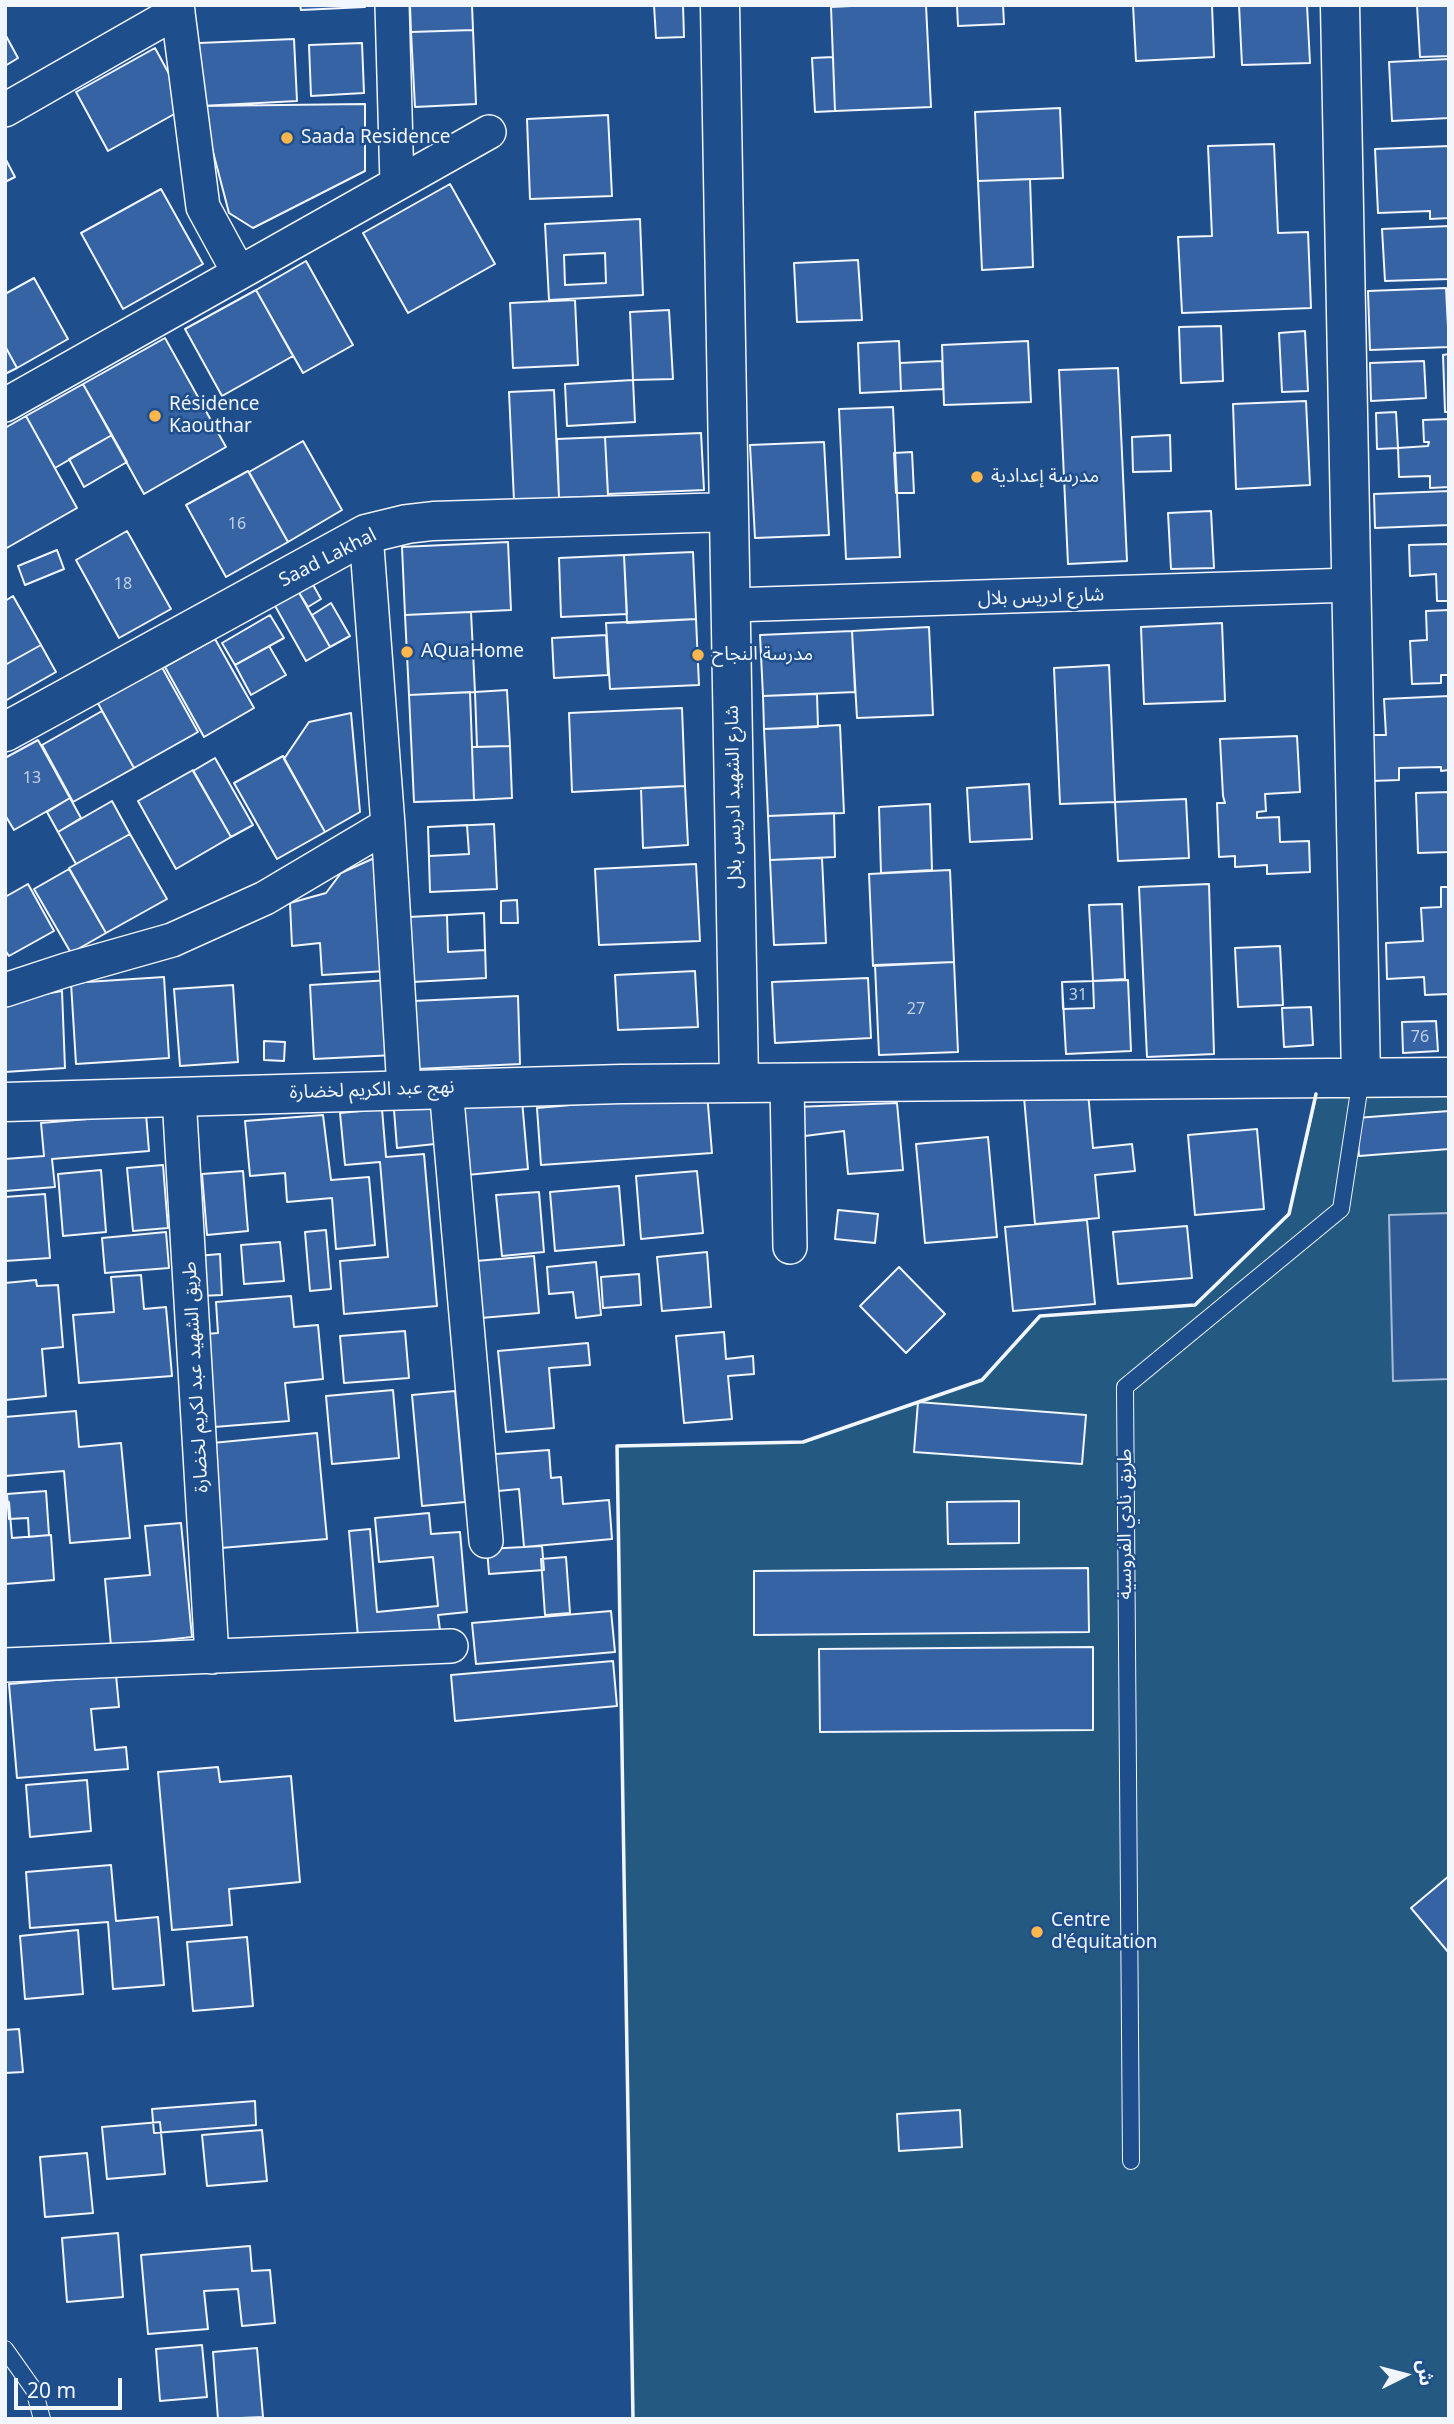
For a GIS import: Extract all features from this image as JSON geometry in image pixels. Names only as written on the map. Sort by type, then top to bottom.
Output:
[{"type":"main road","name":"شارع الشهيد ادريس بلال","points":[[720,5],[739,1082]]},
{"type":"main road","points":[[1340,5],[1361,1078],[1449,1077]]},
{"type":"main road","name":"Saad Lakhal","points":[[5,732],[366,534],[433,521],[729,512]]},
{"type":"main road","name":"نهج عبد الكريم لخضارة","points":[[5,1102],[404,1089],[739,1082],[1361,1078]]},
{"type":"street","points":[[392,5],[397,184]]},
{"type":"street","points":[[5,110],[177,8],[203,207],[239,273]]},
{"type":"street","points":[[5,405],[489,132]]},
{"type":"street","points":[[366,534],[404,1089]]},
{"type":"street","name":"شارع ادريس بلال","points":[[731,606],[1352,585]]},
{"type":"street","points":[[5,990],[172,940],[265,898],[388,825]]},
{"type":"street","points":[[787,1083],[790,1247]]},
{"type":"street","points":[[446,1088],[486,1541]]},
{"type":"street","name":"طريق الشهيد عبد لكريم لخضارة","points":[[180,1097],[212,1657]]},
{"type":"street","points":[[5,1665],[450,1646]]},
{"type":"lane","name":"طريق نادي الفروسية","points":[[1131,2161],[1125,1387],[1341,1209],[1361,1078]]},
{"type":"lane","points":[[5,2349],[34,2390],[42,2419]]},
{"type":"shaded area","name":"Centre d'équitation","points":[[1317,1093],[1449,1093],[1449,2419],[633,2419],[617,1446],[803,1442],[982,1380],[1040,1316],[1195,1305],[1289,1214]]},
{"type":"shaded area","points":[[1449,1213],[1449,1379],[1393,1381],[1389,1215]]},
{"type":"building","points":[[300,5],[365,5],[365,7],[301,10]]},
{"type":"building","points":[[410,5],[472,5],[473,30],[411,32]]},
{"type":"building","points":[[654,5],[683,5],[684,37],[656,38]]},
{"type":"building","points":[[926,5],[931,107],[835,111],[831,7]]},
{"type":"building","points":[[957,5],[1003,5],[1004,24],[958,26]]},
{"type":"building","points":[[1133,5],[1212,5],[1214,57],[1136,61]]},
{"type":"building","points":[[1239,5],[1307,5],[1310,63],[1242,65]]},
{"type":"building","points":[[1417,5],[1449,5],[1449,56],[1420,57]]},
{"type":"building","points":[[473,30],[476,104],[415,107],[411,32]]},
{"type":"building","points":[[5,34],[18,58],[5,66]]},
{"type":"building","points":[[294,39],[297,101],[201,106],[199,43]]},
{"type":"building","points":[[362,43],[364,93],[311,96],[309,45]]},
{"type":"building","points":[[155,48],[187,107],[108,151],[76,92]]},
{"type":"building","points":[[833,57],[835,111],[815,112],[812,58]]},
{"type":"building","points":[[1449,59],[1449,118],[1392,121],[1389,62]]},
{"type":"building","name":"Saada Residence","points":[[365,104],[365,171],[253,228],[229,213],[201,106]]},
{"type":"building","points":[[1060,108],[1063,178],[978,181],[975,112]]},
{"type":"building","points":[[608,115],[612,196],[530,199],[527,119]]},
{"type":"building","points":[[1274,144],[1278,233],[1308,232],[1311,308],[1182,313],[1178,237],[1212,236],[1208,146]]},
{"type":"building","points":[[1449,146],[1449,218],[1430,219],[1430,211],[1378,213],[1375,149]]},
{"type":"building","points":[[5,158],[15,177],[5,182]]},
{"type":"building","points":[[1030,179],[1033,267],[982,270],[978,181]]},
{"type":"building","points":[[450,184],[495,264],[408,313],[363,233]]},
{"type":"building","points":[[161,189],[203,264],[123,309],[81,233]]},
{"type":"building","points":[[640,219],[643,295],[549,300],[545,224]]},
{"type":"building","points":[[1449,226],[1449,279],[1385,281],[1382,229]]},
{"type":"building","points":[[605,253],[606,283],[565,285],[564,255]]},
{"type":"building","points":[[858,260],[862,320],[797,322],[794,263]]},
{"type":"building","points":[[306,261],[353,345],[303,373],[256,290]]},
{"type":"building","points":[[34,278],[68,339],[17,368],[5,346],[5,294]]},
{"type":"building","points":[[1446,288],[1449,347],[1370,350],[1368,291]]},
{"type":"building","points":[[256,290],[293,356],[222,396],[185,329]]},
{"type":"building","points":[[575,300],[578,365],[513,368],[510,303]]},
{"type":"building","points":[[669,310],[673,379],[633,380],[630,312]]},
{"type":"building","points":[[1221,326],[1223,381],[1181,383],[1179,327]]},
{"type":"building","points":[[1305,331],[1308,391],[1282,392],[1279,333]]},
{"type":"building","name":"Résidence Kaouthar","points":[[165,338],[226,447],[144,494],[83,384]]},
{"type":"building","points":[[899,341],[901,391],[860,393],[858,343]]},
{"type":"building","points":[[1028,341],[1031,402],[944,405],[942,345]]},
{"type":"building","points":[[5,346],[17,368],[5,374]]},
{"type":"building","points":[[1449,354],[1449,412],[1445,412],[1443,355]]},
{"type":"building","points":[[942,361],[943,389],[901,391],[900,363]]},
{"type":"building","points":[[1424,361],[1426,398],[1371,401],[1370,363]]},
{"type":"building","points":[[1118,368],[1127,561],[1068,564],[1059,370]]},
{"type":"building","points":[[633,380],[635,422],[567,426],[565,384]]},
{"type":"building","points":[[83,384],[112,435],[55,468],[26,416]]},
{"type":"building","points":[[554,390],[559,498],[514,501],[509,392]]},
{"type":"building","points":[[1306,401],[1310,485],[1236,489],[1233,404]]},
{"type":"building","points":[[893,407],[900,557],[846,559],[839,409]]},
{"type":"building","points":[[1396,412],[1398,448],[1377,449],[1376,413]]},
{"type":"building","points":[[26,416],[77,508],[5,549],[5,428]]},
{"type":"building","points":[[1449,419],[1449,487],[1430,488],[1430,476],[1399,477],[1398,448],[1428,446],[1429,442],[1424,442],[1423,420]]},
{"type":"building","points":[[701,433],[704,490],[608,494],[605,437]]},
{"type":"building","points":[[112,435],[127,462],[84,487],[69,459]]},
{"type":"building","points":[[1170,435],[1171,471],[1133,472],[1132,437]]},
{"type":"building","points":[[605,437],[608,496],[559,498],[557,439]]},
{"type":"building","points":[[303,441],[342,510],[288,542],[249,472]]},
{"type":"building","points":[[824,442],[829,535],[755,538],[750,445]]},
{"type":"building","points":[[912,452],[914,493],[896,493],[894,453]]},
{"type":"building","points":[[248,471],[288,542],[226,577],[186,505]]},
{"type":"building","points":[[1449,491],[1449,525],[1375,528],[1374,494]]},
{"type":"building","points":[[1211,511],[1214,568],[1171,569],[1168,513]]},
{"type":"building","points":[[127,531],[171,609],[119,638],[76,560]]},
{"type":"building","points":[[508,542],[511,610],[405,615],[402,547]]},
{"type":"building","points":[[1449,544],[1449,601],[1437,601],[1436,574],[1410,576],[1409,545]]},
{"type":"building","points":[[57,550],[64,569],[25,585],[18,566]]},
{"type":"building","points":[[693,552],[696,619],[627,623],[624,555]]},
{"type":"building","points":[[624,555],[627,614],[561,617],[559,558]]},
{"type":"building","points":[[312,583],[321,599],[308,607],[298,591]]},
{"type":"building","points":[[298,591],[330,647],[306,661],[274,604]]},
{"type":"building","points":[[13,596],[41,645],[5,665],[5,601]]},
{"type":"building","points":[[331,603],[350,636],[330,647],[312,615]]},
{"type":"building","points":[[1449,610],[1449,675],[1441,675],[1441,683],[1412,684],[1410,641],[1427,640],[1426,611]]},
{"type":"building","points":[[471,612],[475,692],[409,695],[405,615]]},
{"type":"building","points":[[270,615],[284,638],[235,665],[222,643]]},
{"type":"building","points":[[696,619],[699,685],[610,689],[606,623]]},
{"type":"building","points":[[1222,623],[1225,701],[1144,704],[1141,627]]},
{"type":"building","points":[[929,627],[933,715],[857,718],[852,631]]},
{"type":"building","points":[[852,631],[855,692],[763,696],[760,635]]},
{"type":"building","points":[[606,635],[608,675],[554,678],[552,638]]},
{"type":"building","points":[[215,639],[254,708],[204,737],[165,667]]},
{"type":"building","points":[[41,645],[56,672],[5,701],[5,665]]},
{"type":"building","points":[[269,646],[286,675],[251,695],[235,665]]},
{"type":"building","points":[[159,662],[198,732],[134,768],[95,698]]},
{"type":"building","points":[[1109,665],[1115,802],[1060,804],[1054,668]]},
{"type":"building","points":[[507,690],[510,746],[477,747],[475,692]]},
{"type":"building","points":[[470,692],[474,800],[414,802],[409,695]]},
{"type":"building","points":[[817,694],[818,727],[764,729],[763,696]]},
{"type":"building","points":[[1449,696],[1449,770],[1441,771],[1441,767],[1399,768],[1399,780],[1372,781],[1370,735],[1386,735],[1384,699]]},
{"type":"building","points":[[682,708],[685,786],[572,792],[569,713]]},
{"type":"building","points":[[102,711],[134,768],[73,802],[42,745]]},
{"type":"building","points":[[351,713],[360,812],[325,832],[284,759],[309,722]]},
{"type":"building","points":[[840,725],[844,813],[768,816],[764,729]]},
{"type":"building","points":[[1297,736],[1300,792],[1265,794],[1266,811],[1257,812],[1257,818],[1279,817],[1280,842],[1309,841],[1310,872],[1267,874],[1267,865],[1235,867],[1235,856],[1219,857],[1217,803],[1225,803],[1220,739]]},
{"type":"building","points":[[38,740],[70,798],[14,830],[5,815],[5,758]]},
{"type":"building","points":[[510,746],[512,798],[474,800],[472,747]]},
{"type":"building","points":[[283,756],[325,832],[277,859],[234,783]]},
{"type":"building","points":[[215,758],[253,825],[231,837],[193,771]]},
{"type":"building","points":[[193,770],[231,837],[176,869],[138,801]]},
{"type":"building","points":[[1029,784],[1032,839],[970,842],[967,788]]},
{"type":"building","points":[[685,786],[688,845],[643,848],[641,788]]},
{"type":"building","points":[[1449,792],[1449,852],[1418,853],[1416,793]]},
{"type":"building","points":[[70,798],[81,818],[58,832],[47,812]]},
{"type":"building","points":[[1186,799],[1189,858],[1118,861],[1115,802]]},
{"type":"building","points":[[112,801],[130,834],[76,864],[58,832]]},
{"type":"building","points":[[930,804],[932,870],[881,873],[879,807]]},
{"type":"building","points":[[834,813],[835,857],[770,860],[768,816]]},
{"type":"building","points":[[494,824],[497,889],[430,892],[428,827]]},
{"type":"building","points":[[467,825],[469,854],[429,856],[428,827]]},
{"type":"building","points":[[130,834],[167,899],[106,933],[69,868]]},
{"type":"building","points":[[381,855],[386,971],[322,975],[320,943],[292,946],[290,903],[326,893],[341,873]]},
{"type":"building","points":[[822,858],[826,943],[774,945],[770,860]]},
{"type":"building","points":[[696,864],[700,941],[599,945],[595,869]]},
{"type":"building","points":[[69,869],[106,933],[71,953],[34,889]]},
{"type":"building","points":[[950,870],[954,962],[873,966],[869,874]]},
{"type":"building","points":[[28,884],[54,931],[9,956],[5,950],[5,897]]},
{"type":"building","points":[[1209,884],[1214,1054],[1147,1057],[1139,887]]},
{"type":"building","points":[[1441,887],[1449,887],[1449,994],[1425,995],[1424,977],[1387,979],[1386,943],[1423,941],[1421,908],[1441,907]]},
{"type":"building","points":[[517,900],[518,923],[501,923],[501,901]]},
{"type":"building","points":[[1122,904],[1125,979],[1093,981],[1089,905]]},
{"type":"building","points":[[484,913],[485,950],[448,952],[447,915]]},
{"type":"building","points":[[484,913],[486,978],[412,982],[409,917]]},
{"type":"building","points":[[1280,946],[1283,1005],[1238,1007],[1235,948]]},
{"type":"building","points":[[954,962],[958,1052],[879,1055],[875,965]]},
{"type":"building","points":[[695,971],[698,1027],[618,1030],[615,975]]},
{"type":"building","points":[[164,977],[169,1058],[76,1064],[71,983]]},
{"type":"building","points":[[868,978],[871,1038],[775,1043],[772,982]]},
{"type":"building","points":[[390,980],[395,1055],[314,1059],[310,985]]},
{"type":"building","points":[[1128,980],[1131,1051],[1066,1054],[1062,982]]},
{"type":"building","points":[[1093,981],[1094,1008],[1063,1009],[1062,982]]},
{"type":"building","points":[[233,985],[238,1062],[180,1066],[174,989]]},
{"type":"building","points":[[62,991],[65,1068],[5,1072],[5,1001]]},
{"type":"building","points":[[518,996],[520,1064],[417,1069],[414,1001]]},
{"type":"building","points":[[1311,1007],[1313,1045],[1284,1047],[1282,1008]]},
{"type":"building","points":[[1436,1021],[1438,1051],[1403,1053],[1402,1022]]},
{"type":"building","points":[[264,1041],[285,1042],[284,1061],[264,1060]]},
{"type":"building","points":[[1088,1092],[1093,1148],[1132,1144],[1135,1171],[1095,1175],[1099,1218],[1035,1224],[1024,1097]]},
{"type":"building","points":[[707,1093],[712,1153],[541,1165],[537,1108]]},
{"type":"building","points":[[522,1100],[528,1169],[467,1175],[461,1105]]},
{"type":"building","points":[[897,1103],[903,1170],[848,1174],[844,1131],[797,1137],[796,1107]]},
{"type":"building","points":[[432,1107],[435,1144],[397,1148],[394,1110]]},
{"type":"building","points":[[382,1109],[386,1157],[424,1154],[437,1306],[344,1314],[340,1261],[388,1257],[380,1162],[345,1165],[340,1113]]},
{"type":"building","points":[[1449,1111],[1449,1149],[1359,1156],[1356,1118]]},
{"type":"building","points":[[146,1114],[149,1151],[52,1159],[55,1187],[5,1191],[5,1159],[44,1156],[41,1123]]},
{"type":"building","points":[[323,1115],[331,1180],[369,1177],[375,1245],[336,1249],[332,1198],[287,1202],[285,1173],[250,1176],[245,1121]]},
{"type":"building","points":[[1257,1129],[1264,1209],[1195,1215],[1188,1135]]},
{"type":"building","points":[[988,1137],[997,1237],[925,1243],[916,1144]]},
{"type":"building","points":[[163,1165],[168,1228],[133,1231],[127,1168]]},
{"type":"building","points":[[101,1170],[106,1232],[63,1236],[58,1174]]},
{"type":"building","points":[[243,1171],[248,1231],[207,1235],[202,1174]]},
{"type":"building","points":[[697,1171],[703,1233],[641,1239],[636,1176]]},
{"type":"building","points":[[619,1186],[624,1245],[555,1251],[550,1192]]},
{"type":"building","points":[[539,1192],[544,1252],[502,1256],[496,1195]]},
{"type":"building","points":[[45,1194],[50,1258],[5,1261],[5,1197]]},
{"type":"building","points":[[838,1210],[878,1214],[875,1243],[835,1239]]},
{"type":"building","points":[[1087,1220],[1095,1304],[1013,1311],[1005,1227]]},
{"type":"building","points":[[1187,1226],[1192,1278],[1118,1284],[1113,1232]]},
{"type":"building","points":[[326,1230],[331,1289],[310,1291],[305,1232]]},
{"type":"building","points":[[166,1232],[169,1268],[105,1273],[102,1238]]},
{"type":"building","points":[[280,1242],[284,1281],[244,1284],[241,1245]]},
{"type":"building","points":[[707,1252],[711,1307],[662,1311],[657,1257]]},
{"type":"building","points":[[220,1254],[222,1295],[200,1296],[197,1256]]},
{"type":"building","points":[[534,1256],[539,1313],[481,1318],[476,1261]]},
{"type":"building","points":[[596,1262],[601,1315],[576,1318],[573,1292],[549,1294],[547,1267]]},
{"type":"building","points":[[899,1267],[945,1314],[906,1353],[860,1306]]},
{"type":"building","points":[[639,1274],[641,1305],[603,1308],[601,1277]]},
{"type":"building","points":[[141,1275],[144,1309],[166,1307],[172,1376],[79,1383],[73,1315],[114,1312],[111,1277]]},
{"type":"building","points":[[36,1280],[37,1286],[58,1285],[63,1347],[42,1349],[46,1396],[5,1400],[5,1283]]},
{"type":"building","points":[[291,1296],[294,1327],[318,1325],[323,1379],[285,1383],[289,1421],[214,1427],[206,1334],[218,1333],[216,1302]]},
{"type":"building","points":[[405,1331],[409,1378],[344,1383],[340,1336]]},
{"type":"building","points":[[724,1332],[726,1359],[753,1356],[754,1374],[728,1376],[732,1419],[684,1423],[676,1336]]},
{"type":"building","points":[[588,1343],[590,1365],[549,1368],[554,1428],[506,1432],[498,1351]]},
{"type":"building","points":[[393,1390],[399,1458],[332,1464],[326,1396]]},
{"type":"building","points":[[455,1391],[465,1502],[422,1506],[412,1395]]},
{"type":"building","points":[[918,1402],[1086,1415],[1082,1464],[914,1452]]},
{"type":"building","points":[[76,1411],[79,1447],[121,1443],[130,1538],[70,1543],[64,1471],[5,1476],[5,1417]]},
{"type":"building","points":[[317,1433],[327,1539],[221,1548],[212,1443]]},
{"type":"building","points":[[549,1450],[551,1478],[561,1477],[563,1504],[609,1500],[612,1539],[524,1547],[519,1489],[498,1491],[495,1454]]},
{"type":"building","points":[[46,1491],[49,1535],[29,1537],[28,1518],[9,1519],[7,1494]]},
{"type":"building","points":[[1019,1501],[1019,1543],[948,1544],[947,1502]]},
{"type":"building","points":[[5,1502],[9,1502],[12,1538],[51,1535],[54,1580],[5,1584]]},
{"type":"building","points":[[429,1513],[431,1534],[460,1532],[467,1612],[438,1615],[440,1630],[358,1637],[349,1531],[370,1529],[377,1612],[438,1606],[433,1557],[379,1562],[375,1518]]},
{"type":"building","points":[[181,1523],[192,1637],[111,1646],[105,1579],[150,1575],[145,1526]]},
{"type":"building","points":[[542,1546],[544,1570],[489,1574],[487,1549]]},
{"type":"building","points":[[566,1557],[570,1613],[545,1615],[541,1559]]},
{"type":"building","points":[[1088,1568],[1089,1632],[754,1635],[754,1571]]},
{"type":"building","points":[[611,1611],[615,1652],[476,1664],[472,1623]]},
{"type":"building","points":[[1093,1647],[1093,1730],[820,1732],[819,1649]]},
{"type":"building","points":[[613,1661],[617,1706],[455,1721],[451,1675]]},
{"type":"building","points":[[116,1675],[119,1707],[91,1709],[95,1750],[126,1747],[128,1769],[17,1778],[9,1684]]},
{"type":"building","points":[[218,1767],[220,1782],[291,1776],[300,1882],[229,1889],[232,1925],[172,1930],[158,1772]]},
{"type":"building","points":[[87,1780],[91,1831],[30,1837],[26,1785]]},
{"type":"building","points":[[111,1865],[116,1921],[158,1917],[164,1985],[113,1989],[108,1922],[30,1928],[26,1872]]},
{"type":"building","points":[[1449,1876],[1449,1953],[1411,1908]]},
{"type":"building","points":[[78,1930],[83,1994],[25,1999],[20,1936]]},
{"type":"building","points":[[247,1937],[253,2006],[193,2011],[187,1942]]},
{"type":"building","points":[[19,2029],[23,2072],[5,2073],[5,2030]]},
{"type":"building","points":[[255,2101],[256,2125],[154,2133],[152,2109]]},
{"type":"building","points":[[960,2110],[962,2147],[899,2151],[897,2114]]},
{"type":"building","points":[[160,2122],[165,2174],[107,2179],[102,2127]]},
{"type":"building","points":[[262,2130],[267,2181],[207,2186],[202,2135]]},
{"type":"building","points":[[87,2153],[93,2213],[45,2217],[40,2157]]},
{"type":"building","points":[[118,2233],[123,2297],[67,2302],[62,2238]]},
{"type":"building","points":[[250,2246],[252,2271],[270,2270],[275,2323],[242,2326],[238,2289],[204,2291],[208,2329],[148,2334],[141,2255]]},
{"type":"building","points":[[202,2345],[207,2397],[160,2401],[156,2349]]},
{"type":"building","points":[[257,2348],[263,2417],[218,2419],[213,2352]]},
{"type":"wall","points":[[633,2419],[617,1446],[803,1442],[982,1380],[1040,1316],[1195,1305],[1289,1214],[1316,1094]]},
{"type":"place","name":"Saada Residence","points":[[287,138]]},
{"type":"place","name":"Résidence Kaouthar","points":[[155,416]]},
{"type":"place","name":"مدرسة إعدادية","points":[[977,477]]},
{"type":"place","name":"AQuaHome","points":[[407,652]]},
{"type":"place","name":"مدرسة النجاح","points":[[698,655]]},
{"type":"place","name":"Centre d'équitation","points":[[1037,1932]]}]
